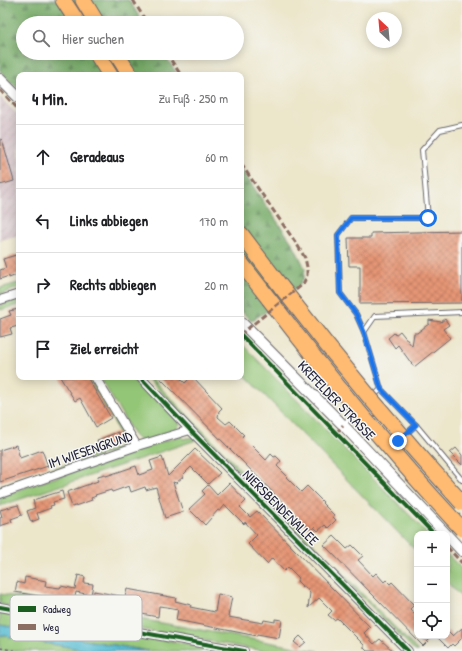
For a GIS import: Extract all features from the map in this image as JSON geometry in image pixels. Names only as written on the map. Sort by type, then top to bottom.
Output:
[{"type":"highway","points":[[63,0],[73,16]]},
{"type":"highway","points":[[83,0],[93,16]]},
{"type":"highway","points":[[100,60],[108,72]]},
{"type":"highway","points":[[120,60],[128,72]]},
{"type":"highway","points":[[244,238],[369,397],[462,504]]},
{"type":"highway","points":[[244,267],[321,366],[462,529]]},
{"type":"street","points":[[0,79],[16,95]]},
{"type":"street","points":[[0,300],[16,295]]},
{"type":"street","name":"KREFELDER STRASSE","points":[[244,325],[343,425],[442,531]]},
{"type":"street","points":[[97,380],[137,446]]},
{"type":"street","name":"NIERSBENDENALLEE","points":[[143,380],[190,430],[408,651]]},
{"type":"street","name":"IM WIESENGRUND","points":[[0,494],[137,446],[190,430]]},
{"type":"street","name":"KREFELDER STRASSE","points":[[450,539],[462,551]]},
{"type":"street","points":[[0,607],[10,609]]},
{"type":"street","points":[[142,633],[244,651]]},
{"type":"lane","points":[[462,125],[440,130],[422,150],[428,218],[351,218],[338,235],[340,293],[356,314],[364,332],[381,389],[416,425],[462,480]]},
{"type":"lane","points":[[364,332],[375,316],[462,312]]},
{"type":"lane","points":[[365,405],[381,389]]},
{"type":"lane","points":[[343,425],[359,410]]},
{"type":"lane","points":[[398,441],[416,425]]},
{"type":"path","points":[[0,648],[18,651]]},
{"type":"shaded area","points":[[0,97],[16,113],[16,236],[0,240]]},
{"type":"green space","points":[[0,0],[129,0],[139,16],[16,16],[16,60],[168,60],[176,72],[16,72],[16,87],[0,71]]},
{"type":"green space","points":[[244,173],[293,244],[305,268],[304,278],[299,285],[264,313],[251,321],[244,314]]},
{"type":"green space","points":[[16,284],[16,289],[0,294],[0,288]]},
{"type":"green space","points":[[16,300],[16,306],[0,310],[0,305]]},
{"type":"green space","points":[[244,346],[425,531],[414,531],[414,549],[244,374]]},
{"type":"green space","points":[[90,380],[94,380],[130,443],[130,446],[0,489],[0,486],[123,446],[115,424]]},
{"type":"green space","points":[[102,380],[139,380],[180,424],[175,431],[144,441],[139,440],[134,435]]},
{"type":"green space","points":[[149,380],[153,380],[418,651],[415,651]]},
{"type":"green space","points":[[182,435],[183,439],[193,437],[196,440],[0,506],[0,496]]},
{"type":"green space","points":[[450,557],[462,569],[462,598],[450,585]]},
{"type":"green space","points":[[0,594],[10,596],[10,606],[0,604]]},
{"type":"green space","points":[[0,610],[10,612],[10,627],[0,625]]},
{"type":"green space","points":[[142,619],[318,651],[264,651],[142,629]]},
{"type":"green space","points":[[0,635],[10,637],[10,641],[34,641],[91,651],[0,651]]},
{"type":"green space","points":[[142,636],[227,651],[148,651],[91,641],[142,641]]},
{"type":"water","points":[[0,625],[10,627],[10,637],[0,635]]},
{"type":"water","points":[[34,641],[91,641],[148,651],[91,651]]},
{"type":"building","points":[[2,139],[14,181],[0,185],[0,140]]},
{"type":"building","points":[[462,231],[462,303],[360,304],[360,266],[349,266],[348,238],[371,238],[371,233]]},
{"type":"building","points":[[16,255],[16,275],[0,279],[0,270],[6,268],[3,259]]},
{"type":"building","points":[[16,310],[16,327],[10,328],[12,334],[0,337],[0,319],[11,315],[9,311]]},
{"type":"building","points":[[445,319],[449,325],[443,329],[450,338],[414,367],[398,345],[395,348],[388,338],[394,333],[395,335],[400,331],[412,346],[414,333],[417,333],[429,324],[429,320],[441,322]]},
{"type":"building","points":[[62,380],[89,380],[111,418],[96,427],[80,398],[75,401]]},
{"type":"building","points":[[162,380],[182,380],[185,383],[188,380],[196,380],[222,408],[219,411],[218,417],[226,424],[230,421],[244,435],[242,436],[266,460],[271,454],[274,457],[276,456],[281,461],[277,466],[301,492],[307,486],[323,502],[322,503],[334,515],[333,517],[336,520],[328,528],[325,525],[318,531],[314,527],[311,531]]},
{"type":"building","points":[[118,432],[121,442],[100,448],[97,440]]},
{"type":"building","points":[[16,445],[20,458],[42,450],[48,466],[0,482],[0,450]]},
{"type":"building","points":[[456,448],[462,455],[462,465],[450,453]]},
{"type":"building","points":[[195,449],[220,473],[208,484],[191,467],[176,483],[173,482],[183,512],[165,518],[156,487],[146,490],[145,487],[131,492],[129,486],[112,492],[111,490],[95,495],[96,496],[91,498],[92,500],[72,507],[67,492],[98,481],[98,476],[105,474],[106,476],[136,466],[139,475],[153,470],[150,461],[162,457],[168,476]]},
{"type":"building","points":[[229,483],[246,501],[240,507],[250,517],[257,511],[370,627],[364,633],[374,644],[380,639],[393,651],[367,651],[364,648],[364,645],[337,618],[334,620],[328,615],[332,611],[319,598],[308,608],[310,593],[297,581],[299,578],[288,567],[284,571],[272,558],[267,564],[248,544],[257,535],[245,522],[244,524],[225,505],[220,511],[218,510],[205,525],[189,509],[205,494],[202,491],[208,485],[217,495]]},
{"type":"building","points":[[62,491],[64,499],[53,502],[54,505],[50,506],[51,508],[37,513],[39,519],[31,522],[27,511],[35,508],[33,500]]},
{"type":"building","points":[[18,505],[22,515],[11,519],[12,522],[0,526],[0,518],[2,517],[0,510]]},
{"type":"building","points":[[334,536],[347,549],[352,545],[363,556],[358,560],[373,576],[376,573],[384,582],[386,580],[390,584],[392,582],[414,605],[410,609],[414,613],[414,637],[324,545]]},
{"type":"building","points":[[78,575],[85,577],[84,583],[93,584],[91,595],[76,592],[75,595],[33,595],[15,592],[17,582],[24,584],[25,577],[46,581],[45,586],[60,588],[61,586],[75,589]]},
{"type":"building","points":[[127,589],[176,598],[175,601],[191,605],[190,607],[215,612],[218,594],[232,597],[228,617],[263,623],[264,620],[275,622],[275,619],[282,620],[279,638],[257,634],[257,636],[176,620],[178,609],[167,607],[159,606],[158,617],[142,614],[142,595],[126,595]]},
{"type":"building","points":[[94,591],[115,595],[93,595]]},
{"type":"building","points":[[462,628],[462,638],[454,646],[452,644],[448,648],[439,639],[450,639],[450,633],[453,636]]},
{"type":"building","points":[[300,636],[306,642],[300,647],[294,642]]},
{"type":"building","points":[[416,639],[430,639],[423,646]]},
{"type":"marked path","points":[[133,0],[143,16]]},
{"type":"marked path","points":[[171,60],[179,72]]},
{"type":"marked path","points":[[0,90],[16,107]]},
{"type":"marked path","points":[[244,168],[298,246],[305,258],[307,267],[307,275],[303,284],[244,332]]},
{"type":"marked path","points":[[336,433],[343,425]]},
{"type":"marked path","points":[[450,550],[462,563]]},
{"type":"cycle path","points":[[244,338],[431,531]]},
{"type":"cycle path","points":[[143,380],[190,430],[408,651]]},
{"type":"cycle path","points":[[0,607],[10,609]]},
{"type":"cycle path","points":[[142,633],[244,651]]},
{"type":"route","points":[[398,441],[416,425],[381,389],[364,332],[356,314],[340,293],[338,235],[351,218],[428,218]]}]
